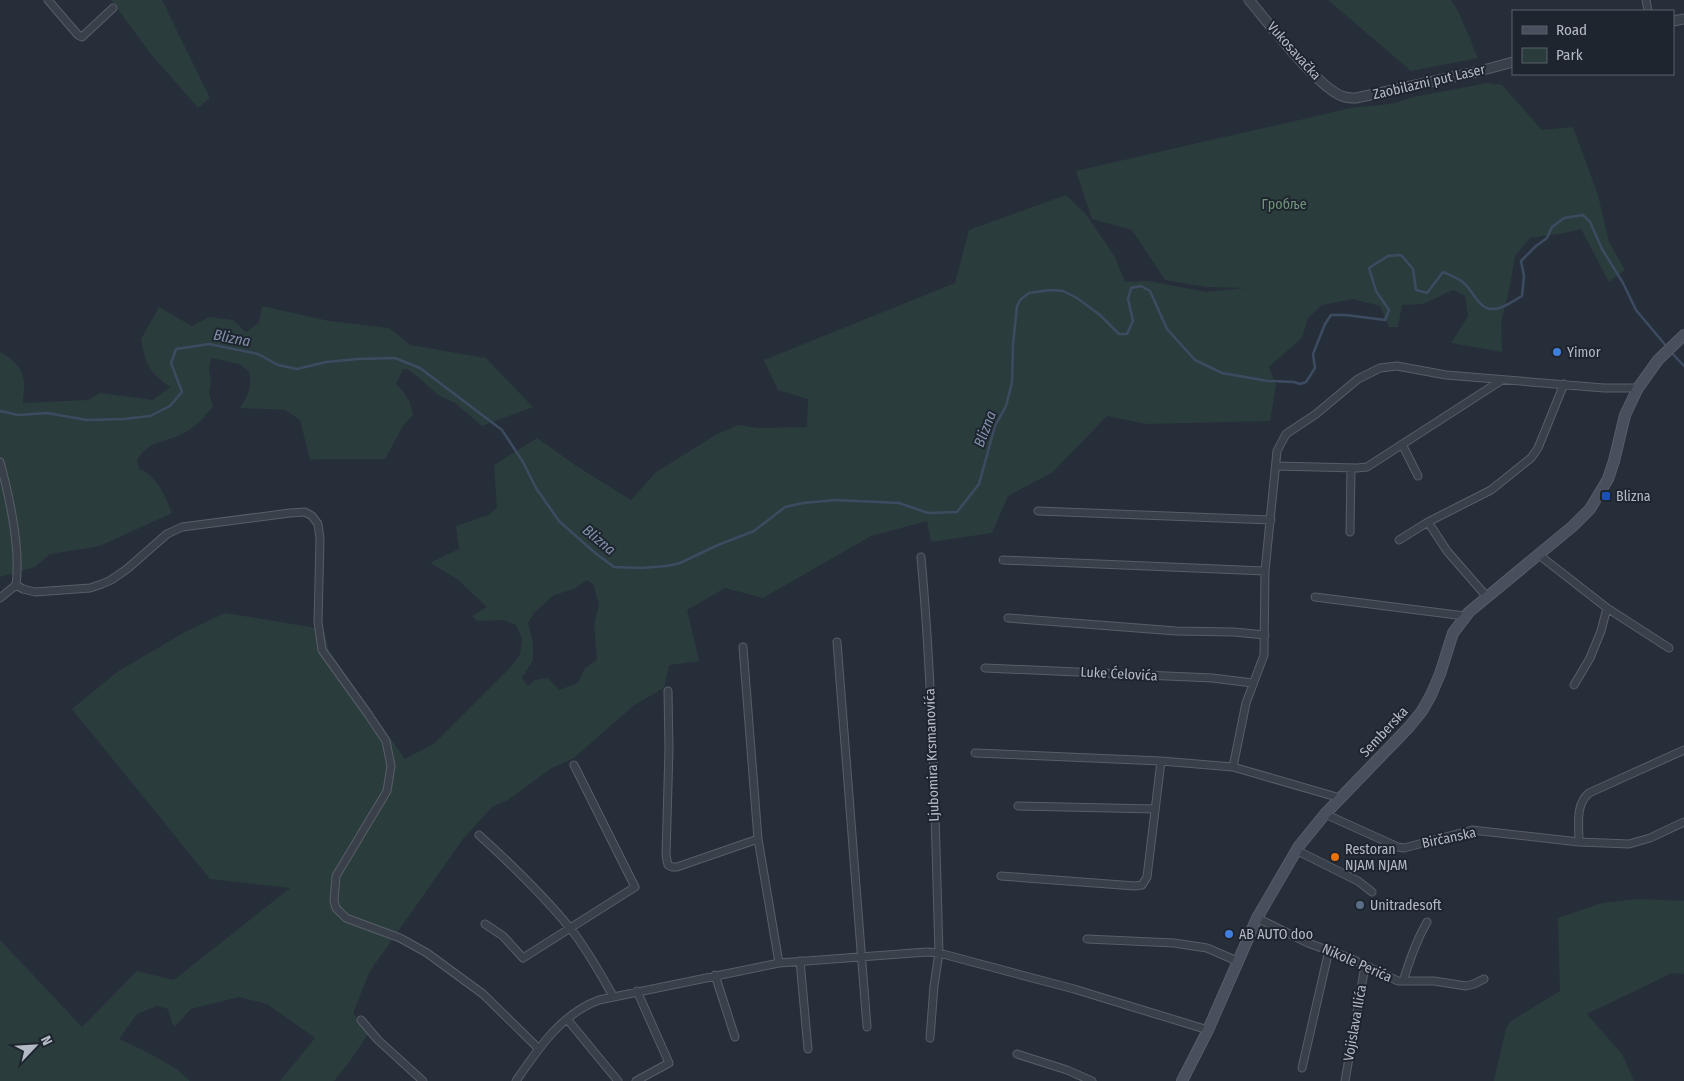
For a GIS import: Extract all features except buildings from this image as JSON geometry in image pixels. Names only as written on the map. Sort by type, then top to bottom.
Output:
[{"type":"main road","name":"Semberska","points":[[1182,1081],[1208,1030],[1257,918],[1296,850],[1325,814],[1409,727],[1422,711],[1431,696],[1440,674],[1453,633],[1465,616],[1573,526],[1590,509],[1608,479],[1625,415],[1638,388],[1658,360],[1684,335]]},
{"type":"street","points":[[48,0],[78,35],[82,36],[113,8]]},
{"type":"street","name":"Vukosavačka","points":[[1249,0],[1307,67],[1324,84],[1344,97]]},
{"type":"street","name":"Zaobilazni put Laser","points":[[1344,97],[1356,98],[1512,62]]},
{"type":"street","points":[[1234,768],[1246,703],[1264,655],[1265,571],[1278,451],[1286,434],[1316,414],[1358,378],[1380,368],[1397,366],[1446,375],[1604,388],[1638,388]]},
{"type":"street","points":[[1276,466],[1367,467],[1504,379]]},
{"type":"street","points":[[1399,540],[1428,522],[1491,490],[1531,458],[1538,448],[1564,384]]},
{"type":"street","points":[[1402,444],[1418,476]]},
{"type":"street","points":[[0,462],[6,485],[18,567],[16,585],[0,598]]},
{"type":"street","points":[[1350,532],[1351,468]]},
{"type":"street","points":[[1038,511],[1271,520]]},
{"type":"street","points":[[16,585],[35,592],[90,588],[111,580],[167,534],[182,527],[290,513],[305,512],[312,516],[318,524],[320,539],[318,622],[322,650],[386,741],[391,766],[387,791],[336,876],[334,892],[336,908],[346,918],[400,938],[427,953],[488,998],[538,1048]]},
{"type":"street","points":[[1428,522],[1447,551],[1487,597]]},
{"type":"street","points":[[1539,554],[1607,608],[1669,648]]},
{"type":"street","name":"Ljubomira Krsmanovića","points":[[921,557],[932,744],[939,953],[930,1038]]},
{"type":"street","points":[[1003,560],[1265,571]]},
{"type":"street","points":[[1315,597],[1465,616]]},
{"type":"street","points":[[1574,685],[1590,658],[1601,631],[1607,608]]},
{"type":"street","points":[[1008,618],[1176,631],[1265,634]]},
{"type":"street","points":[[836,642],[867,1028]]},
{"type":"street","points":[[743,647],[758,839],[779,963]]},
{"type":"street","name":"Luke Ćelovića","points":[[985,668],[1212,678],[1253,683]]},
{"type":"street","points":[[668,691],[669,749],[666,856],[668,865],[672,868],[677,867],[758,839]]},
{"type":"street","points":[[1579,842],[1580,806],[1583,798],[1589,793],[1684,750]]},
{"type":"street","points":[[975,753],[1161,761],[1234,768],[1340,798]]},
{"type":"street","points":[[1001,876],[1142,885],[1147,877],[1161,761]]},
{"type":"street","points":[[485,924],[503,936],[524,958],[635,887],[574,765]]},
{"type":"street","points":[[1018,806],[1155,809]]},
{"type":"street","name":"Birčanska","points":[[1325,814],[1404,848],[1472,830],[1579,842],[1629,844],[1638,843],[1684,822]]},
{"type":"street","points":[[479,835],[507,859],[570,928],[590,956],[613,996]]},
{"type":"street","points":[[1296,850],[1358,881],[1372,892]]},
{"type":"street","name":"Nikole Perića","points":[[1257,918],[1308,943],[1352,959],[1398,981],[1434,981],[1466,986],[1484,979]]},
{"type":"street","name":"Nikole Perića","points":[[1404,981],[1412,951],[1427,922]]},
{"type":"street","points":[[1087,939],[1174,943],[1207,948],[1237,961]]},
{"type":"street","points":[[1302,1068],[1328,950]]},
{"type":"street","points":[[516,1081],[538,1048],[567,1019],[585,1006],[613,996],[779,963],[862,958],[906,953],[939,953],[1074,989],[1208,1030]]},
{"type":"street","points":[[800,961],[808,1049]]},
{"type":"street","name":"Vojislava Ilića","points":[[1344,1081],[1365,966]]},
{"type":"street","points":[[715,976],[735,1037]]},
{"type":"street","points":[[636,1081],[669,1063],[637,991]]},
{"type":"street","points":[[567,1019],[618,1081]]},
{"type":"street","points":[[362,1020],[378,1040],[423,1081]]},
{"type":"street","points":[[1017,1054],[1068,1070],[1092,1081]]},
{"type":"green space","points":[[111,0],[162,0],[210,98],[198,108],[151,54]]},
{"type":"green space","points":[[1328,0],[1451,0],[1459,13],[1478,58],[1411,71]]},
{"type":"green space","name":"Гробље","points":[[1487,83],[1502,85],[1542,130],[1573,127],[1598,195],[1609,242],[1625,270],[1609,282],[1581,229],[1530,238],[1515,256],[1501,323],[1502,352],[1451,343],[1468,316],[1465,296],[1453,290],[1423,304],[1402,305],[1398,327],[1389,327],[1380,306],[1353,299],[1322,305],[1308,318],[1302,338],[1269,367],[1276,385],[1270,421],[1147,424],[1107,416],[1053,472],[1008,496],[992,533],[931,542],[927,521],[871,536],[763,598],[725,588],[687,610],[699,661],[669,665],[664,688],[633,706],[574,758],[550,769],[508,800],[492,807],[463,839],[370,971],[353,1013],[368,1034],[334,1081],[280,1081],[315,1038],[267,1004],[239,997],[191,1009],[175,1026],[172,1023],[168,1009],[157,1006],[137,1014],[119,1039],[149,1053],[178,1070],[190,1081],[0,1081],[0,940],[82,1027],[137,971],[174,980],[290,888],[210,879],[72,709],[117,672],[185,632],[225,613],[324,631],[329,651],[405,759],[435,743],[509,669],[520,655],[522,639],[516,625],[504,620],[477,621],[472,616],[487,607],[457,579],[430,563],[459,549],[456,526],[488,515],[497,508],[494,465],[537,438],[578,467],[631,500],[655,473],[717,434],[738,425],[758,428],[807,427],[808,399],[778,390],[764,360],[955,283],[969,230],[1066,195],[1085,213],[1115,257],[1125,282],[1149,281],[1206,292],[1245,288],[1207,287],[1165,280],[1132,230],[1092,219],[1076,171],[1342,110],[1385,105],[1409,98]],"holes":[[[587,580],[593,584],[599,604],[594,625],[597,660],[585,668],[578,683],[559,690],[548,678],[535,680],[528,686],[522,678],[533,660],[533,643],[528,623],[534,613],[554,595],[574,589]]]},
{"type":"green space","points":[[262,306],[329,321],[389,328],[410,345],[486,358],[533,407],[482,426],[455,403],[438,395],[418,377],[407,369],[403,369],[396,384],[408,398],[413,415],[403,426],[385,459],[310,460],[300,420],[285,410],[240,408],[249,390],[249,371],[239,364],[211,358],[209,393],[213,406],[195,426],[180,435],[156,443],[146,449],[137,460],[139,469],[151,476],[160,487],[172,513],[100,546],[50,554],[35,567],[0,577],[0,352],[13,360],[22,372],[24,385],[23,403],[88,400],[100,393],[153,400],[170,387],[152,372],[141,339],[159,307],[192,326],[209,317],[233,320],[246,332],[259,323]]},
{"type":"green space","points":[[1639,899],[1684,901],[1684,974],[1672,973],[1587,1014],[1622,1054],[1634,1081],[1494,1081],[1506,1028],[1511,1021],[1560,991],[1558,918],[1602,903]]},
{"type":"waterway","name":"Blizna","points":[[0,411],[18,415],[47,413],[87,420],[150,416],[170,406],[182,392],[171,363],[176,349],[209,344],[258,354],[278,365],[297,369],[326,362],[395,358],[420,368],[502,430],[523,462],[536,488],[559,521],[594,552],[614,567],[641,568],[680,563],[754,531],[785,507],[803,503],[836,500],[899,503],[928,513],[957,512],[979,484],[995,426],[1006,406],[1012,382],[1017,306],[1021,299],[1029,293],[1050,290],[1063,291],[1077,298],[1100,315],[1119,334],[1127,334],[1133,321],[1128,299],[1131,288],[1141,286],[1150,291],[1167,329],[1195,360],[1222,373],[1300,384],[1306,382],[1315,368],[1313,354],[1325,324],[1331,315],[1385,320],[1389,310],[1376,291],[1369,268],[1388,256],[1401,255],[1413,269],[1416,290],[1427,293],[1443,272],[1464,283],[1484,306],[1497,309],[1522,296],[1524,276],[1521,261],[1547,238],[1552,227],[1564,218],[1583,215],[1590,222],[1602,249],[1623,283],[1636,310],[1667,347]]},
{"type":"waterway","name":"Blizna","points":[[1670,351],[1684,366]]},
{"type":"place","name":"Yimor","points":[[1557,352]]},
{"type":"place","name":"Blizna","points":[[1606,496]]},
{"type":"place","name":"Restoran NJAM NJAM","points":[[1335,857]]},
{"type":"place","name":"Unitradesoft","points":[[1360,905]]},
{"type":"place","name":"AB AUTO doo","points":[[1229,934]]}]
